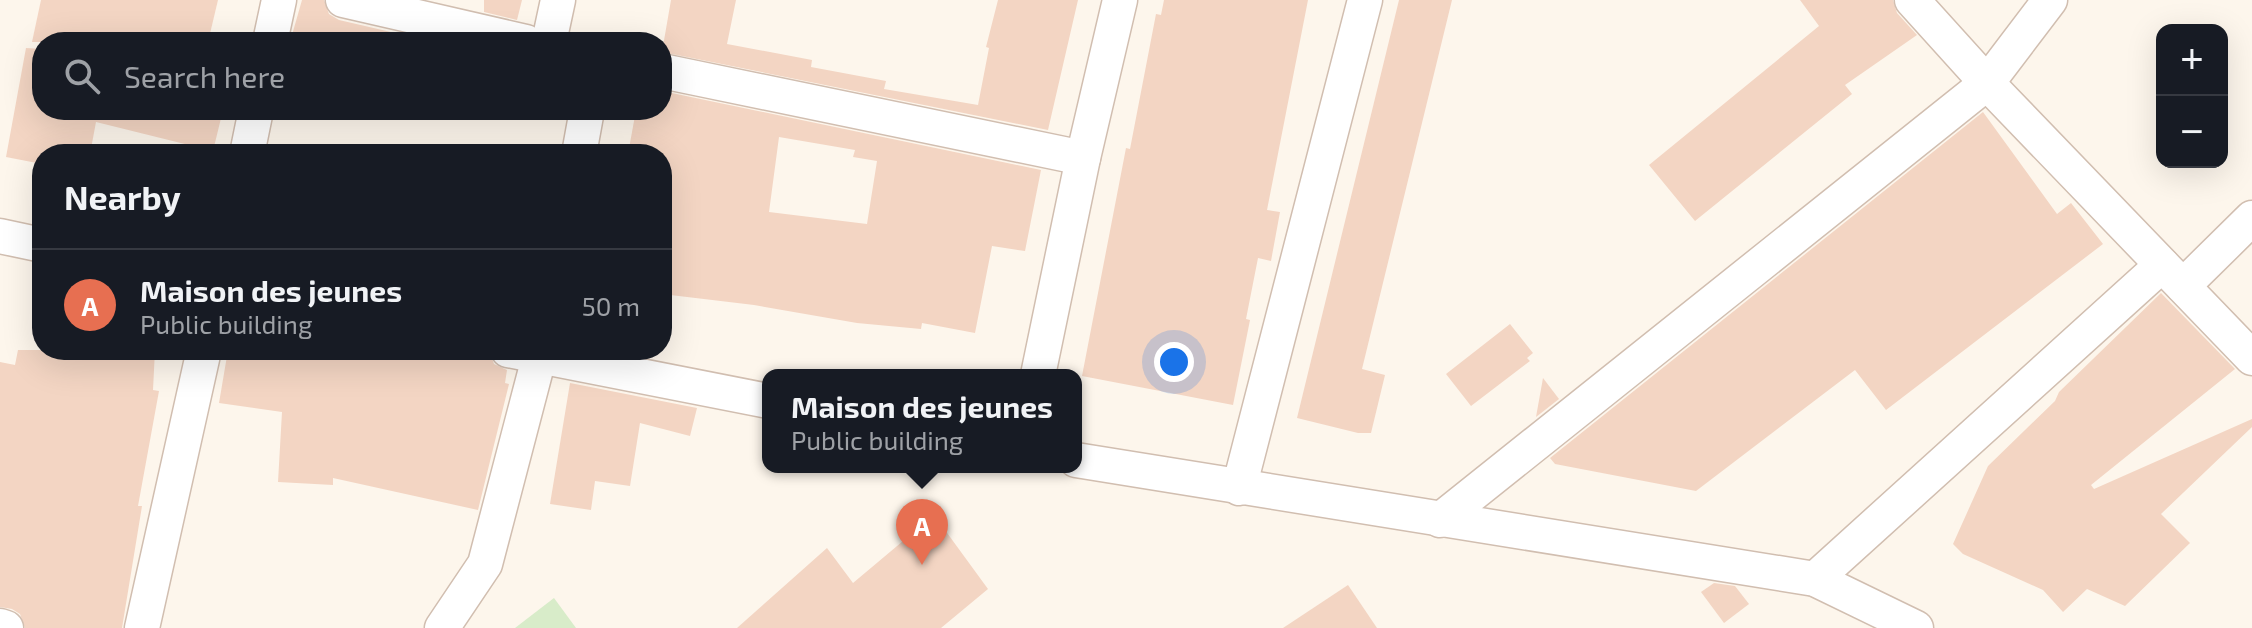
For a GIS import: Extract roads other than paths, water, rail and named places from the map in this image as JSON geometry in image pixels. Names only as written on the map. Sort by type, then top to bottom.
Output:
[{"type":"street","points":[[272,32],[279,0]]},
{"type":"street","points":[[343,0],[482,32]]},
{"type":"street","points":[[551,32],[558,0]]},
{"type":"street","points":[[1039,369],[1120,0]]},
{"type":"street","points":[[1239,488],[1365,0]]},
{"type":"street","points":[[1912,0],[1987,83],[2252,358]]},
{"type":"street","points":[[1440,520],[1987,83],[2050,0]]},
{"type":"street","points":[[672,73],[1083,158]]},
{"type":"street","points":[[249,144],[254,120]]},
{"type":"street","points":[[581,144],[585,120]]},
{"type":"street","points":[[1815,579],[2172,275],[2252,218]]},
{"type":"street","points":[[0,236],[32,243]]},
{"type":"street","points":[[142,628],[202,360]]},
{"type":"street","points":[[442,628],[485,564],[528,360]]},
{"type":"street","points":[[569,360],[762,400]]},
{"type":"street","points":[[1082,461],[1815,579],[1916,628]]},
{"type":"street","points":[[0,626],[6,628]]},
{"type":"place","name":"Maison des jeunes","points":[[922,565]]}]
